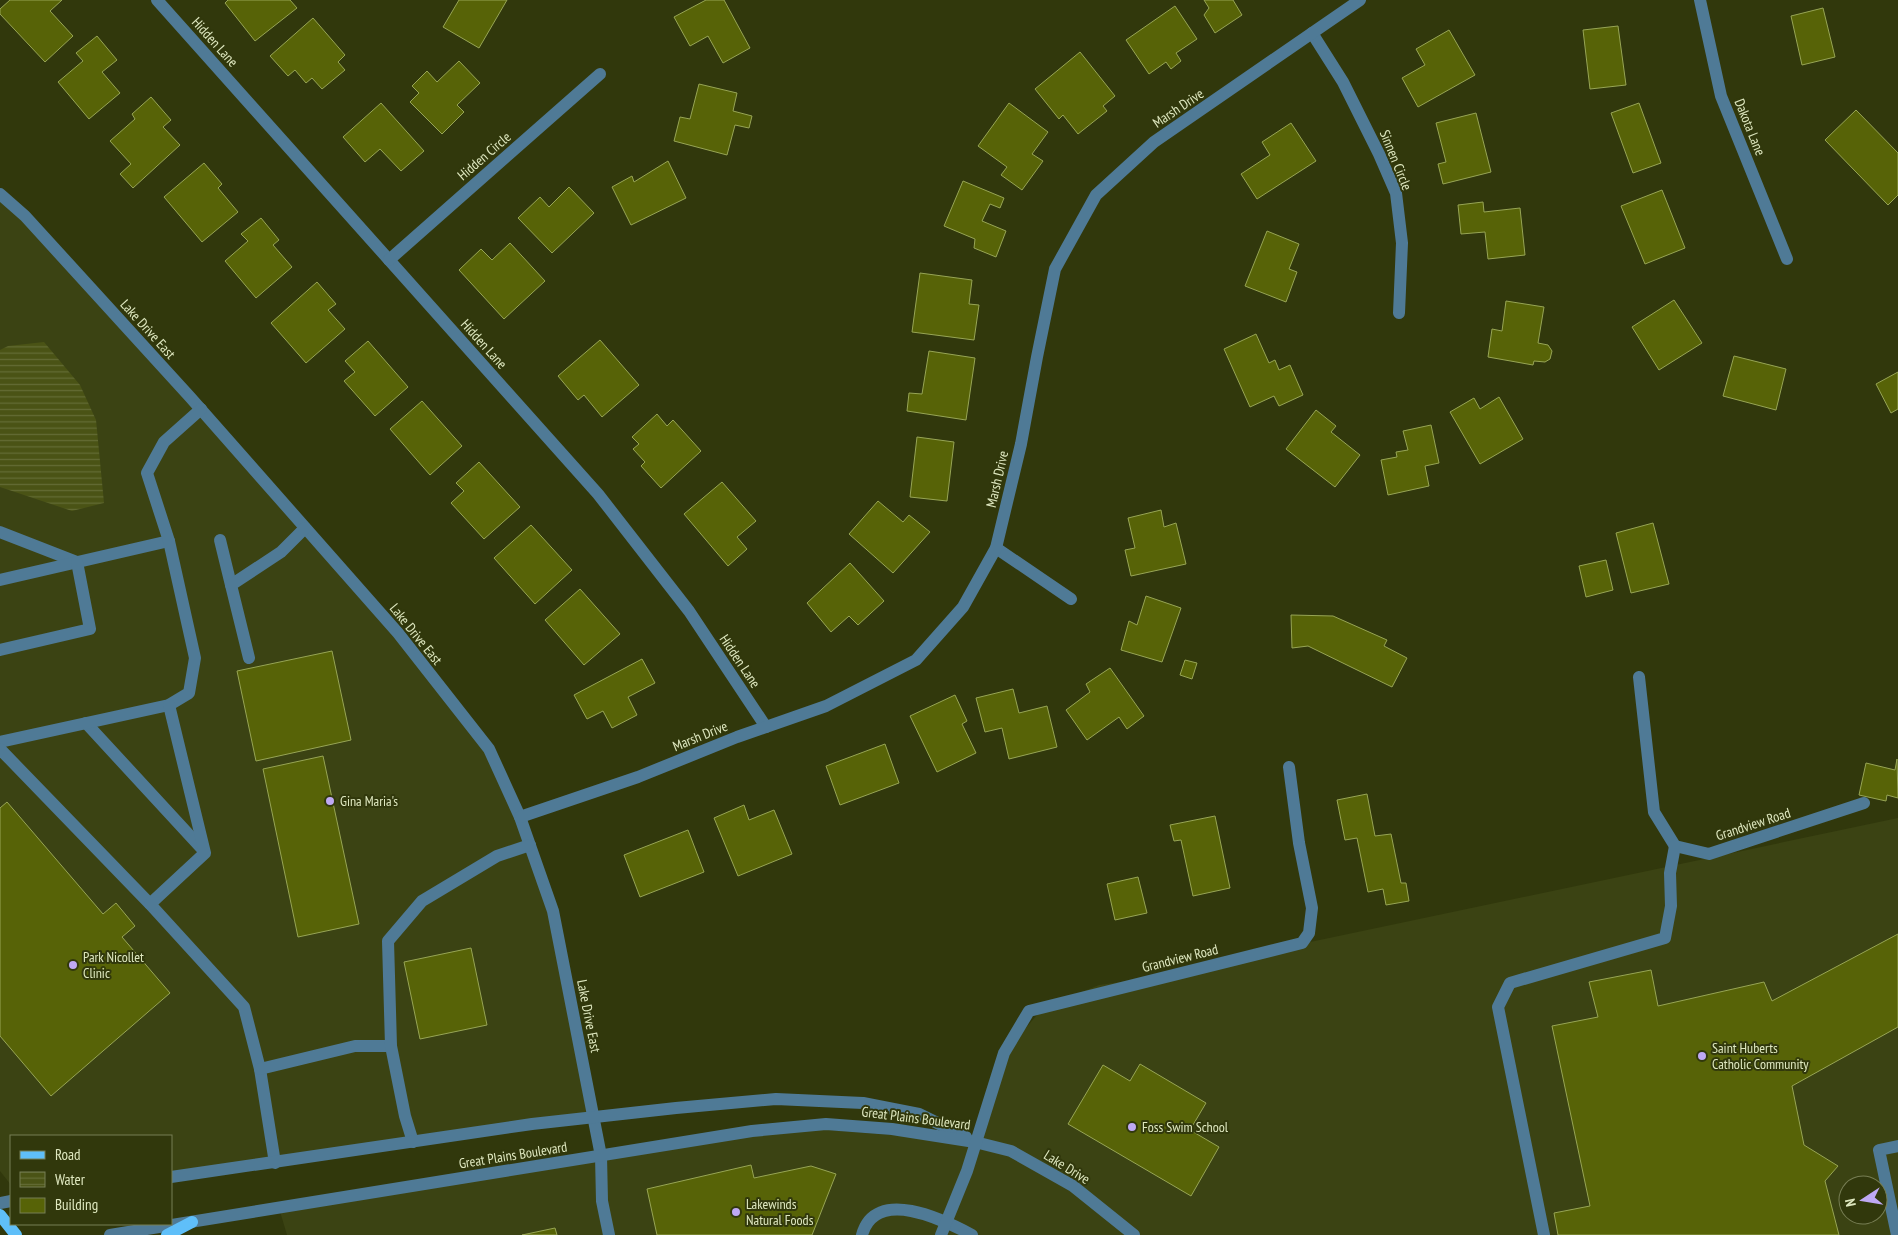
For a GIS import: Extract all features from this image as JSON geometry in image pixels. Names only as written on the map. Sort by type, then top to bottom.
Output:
[{"type":"main road","points":[[0,1215],[16,1235]]},
{"type":"main road","points":[[167,1235],[192,1222]]},
{"type":"street","name":"Hidden Lane","points":[[157,0],[598,494],[689,611],[766,727]]},
{"type":"street","name":"Marsh Drive","points":[[520,817],[638,777],[766,727],[826,706],[916,660],[963,607],[996,548],[1021,444],[1055,269],[1096,195],[1154,142],[1227,94],[1360,0]]},
{"type":"street","name":"Dakota Lane","points":[[1700,0],[1721,96],[1787,260]]},
{"type":"street","name":"Sinnen Circle","points":[[1312,33],[1343,82],[1396,193],[1402,243],[1399,313]]},
{"type":"street","name":"Hidden Circle","points":[[389,260],[600,74]]},
{"type":"street","name":"Lake Drive East","points":[[0,194],[25,216],[201,409],[398,633],[489,749],[520,817],[553,912],[601,1156],[602,1201],[609,1235]]},
{"type":"street","points":[[0,742],[169,705],[189,693],[196,658],[168,541],[147,473],[164,442],[201,409]]},
{"type":"street","points":[[231,585],[281,552],[305,528]]},
{"type":"street","points":[[0,532],[77,562]]},
{"type":"street","points":[[220,540],[250,658]]},
{"type":"street","points":[[0,580],[168,541]]},
{"type":"street","points":[[996,548],[1071,599]]},
{"type":"street","points":[[0,650],[90,629],[77,562]]},
{"type":"street","points":[[1544,1235],[1498,1007],[1510,983],[1665,938],[1671,906],[1670,872],[1675,846],[1654,812],[1639,677]]},
{"type":"street","points":[[169,705],[205,853]]},
{"type":"street","points":[[86,723],[205,853]]},
{"type":"street","points":[[0,749],[150,904],[244,1007],[260,1069],[275,1163]]},
{"type":"street","name":"Grandview Road","points":[[941,1235],[967,1171],[1004,1053],[1029,1011],[1302,943],[1309,933],[1312,908],[1299,843],[1289,767]]},
{"type":"street","name":"Grandview Road","points":[[1675,846],[1709,854],[1864,804]]},
{"type":"street","points":[[413,1142],[404,1116],[391,1046],[388,941],[422,901],[497,856],[530,845]]},
{"type":"street","points":[[150,904],[205,853]]},
{"type":"street","points":[[260,1069],[354,1046],[391,1046]]},
{"type":"street","name":"Great Plains Boulevard","points":[[172,1177],[594,1117],[776,1099],[863,1103],[925,1115],[975,1142]]},
{"type":"street","name":"Great Plains Boulevard","points":[[110,1235],[752,1131],[826,1124],[892,1129],[975,1142]]},
{"type":"street","name":"Lake Drive","points":[[975,1142],[1011,1151],[1073,1186],[1134,1235]]},
{"type":"street","points":[[1897,1235],[1879,1150],[1898,1146]]},
{"type":"street","points":[[862,1235],[863,1229],[876,1213],[895,1209],[922,1213],[972,1235]]},
{"type":"shaded area","points":[[0,196],[190,397],[479,736],[530,845],[563,964],[594,1117],[172,1178],[172,1135],[10,1135],[10,1184],[0,1171]]},
{"type":"shaded area","points":[[1898,818],[1898,1235],[287,1235],[279,1208],[793,1127],[975,1142],[1004,1053],[1044,1007],[1099,985],[1149,978],[1296,945]]},
{"type":"water","points":[[44,342],[80,385],[96,420],[104,503],[72,511],[0,487],[0,350],[8,346]]},
{"type":"building","points":[[10,0],[62,0],[50,11],[73,36],[45,62],[0,14],[0,9]]},
{"type":"building","points":[[228,0],[290,0],[297,8],[255,41],[225,3]]},
{"type":"building","points":[[459,0],[507,0],[479,48],[443,27]]},
{"type":"building","points":[[706,0],[724,0],[750,48],[723,63],[708,36],[690,46],[674,17]]},
{"type":"building","points":[[1204,0],[1233,0],[1242,15],[1215,33],[1204,15],[1209,8]]},
{"type":"building","points":[[1175,6],[1197,39],[1176,53],[1181,61],[1171,69],[1166,62],[1149,74],[1126,40]]},
{"type":"building","points":[[1823,8],[1835,57],[1802,65],[1791,16]]},
{"type":"building","points":[[313,18],[345,55],[338,62],[345,70],[322,89],[312,78],[306,83],[295,70],[288,76],[270,56]]},
{"type":"building","points":[[1618,26],[1626,85],[1590,89],[1583,30]]},
{"type":"building","points":[[1449,30],[1475,75],[1418,107],[1402,78],[1425,65],[1416,49]]},
{"type":"building","points":[[97,36],[117,60],[102,72],[120,93],[89,119],[58,82],[83,61],[76,53]]},
{"type":"building","points":[[1080,52],[1115,96],[1103,106],[1107,111],[1078,134],[1063,115],[1059,119],[1035,89]]},
{"type":"building","points":[[459,61],[480,83],[457,105],[464,112],[442,134],[410,102],[419,93],[412,86],[427,71],[437,82]]},
{"type":"building","points":[[699,84],[737,93],[733,111],[752,116],[749,128],[735,125],[727,155],[674,141],[680,117],[690,119]]},
{"type":"building","points":[[151,97],[171,120],[163,127],[180,145],[133,188],[120,174],[131,164],[110,141],[135,119],[132,114]]},
{"type":"building","points":[[381,103],[424,151],[401,171],[380,149],[365,162],[343,137]]},
{"type":"building","points":[[1009,103],[1048,132],[1032,154],[1043,161],[1022,190],[1001,175],[1007,167],[978,146]]},
{"type":"building","points":[[1639,103],[1661,163],[1633,173],[1611,113]]},
{"type":"building","points":[[1856,110],[1898,153],[1898,195],[1888,205],[1825,140]]},
{"type":"building","points":[[1476,113],[1491,172],[1443,184],[1438,164],[1446,162],[1436,123]]},
{"type":"building","points":[[1291,123],[1316,161],[1257,199],[1241,174],[1270,155],[1262,142]]},
{"type":"building","points":[[668,161],[686,198],[631,225],[612,187],[632,176],[634,182]]},
{"type":"building","points":[[204,163],[222,184],[218,188],[238,212],[202,242],[164,197]]},
{"type":"building","points":[[963,181],[1004,198],[1000,208],[990,204],[982,221],[1006,231],[996,257],[974,248],[975,239],[944,226]]},
{"type":"building","points":[[569,187],[594,213],[552,253],[518,218],[540,197],[549,207]]},
{"type":"building","points":[[1662,190],[1685,248],[1645,264],[1621,206]]},
{"type":"building","points":[[1483,202],[1484,212],[1520,208],[1525,255],[1488,259],[1485,232],[1461,234],[1458,205]]},
{"type":"building","points":[[261,218],[279,240],[273,245],[292,267],[256,298],[225,261],[248,241],[241,234]]},
{"type":"building","points":[[1267,231],[1299,244],[1289,269],[1297,272],[1286,302],[1245,286]]},
{"type":"building","points":[[510,243],[545,281],[504,319],[459,270],[481,249],[492,260]]},
{"type":"building","points":[[920,273],[972,280],[969,304],[979,305],[974,340],[912,332]]},
{"type":"building","points":[[317,282],[336,304],[328,310],[345,329],[306,363],[271,323]]},
{"type":"building","points":[[1674,300],[1702,343],[1659,370],[1632,327]]},
{"type":"building","points":[[1506,301],[1544,307],[1538,343],[1548,345],[1552,351],[1550,359],[1545,362],[1534,361],[1533,365],[1488,357],[1492,329],[1502,331]]},
{"type":"building","points":[[1256,334],[1269,363],[1275,360],[1279,370],[1290,365],[1303,395],[1279,406],[1274,396],[1250,407],[1224,349]]},
{"type":"building","points":[[600,340],[639,385],[602,417],[584,395],[578,400],[558,376]]},
{"type":"building","points":[[368,341],[408,387],[375,416],[344,381],[355,372],[345,361]]},
{"type":"building","points":[[929,351],[975,358],[966,420],[907,411],[909,393],[922,394]]},
{"type":"building","points":[[1734,356],[1786,369],[1776,410],[1723,396]]},
{"type":"building","points":[[1898,372],[1898,409],[1891,413],[1876,384]]},
{"type":"building","points":[[1499,397],[1523,439],[1480,464],[1450,412],[1474,398],[1480,409]]},
{"type":"building","points":[[422,401],[462,446],[430,475],[390,429]]},
{"type":"building","points":[[1316,410],[1336,426],[1331,432],[1360,455],[1335,487],[1286,449]]},
{"type":"building","points":[[657,414],[667,426],[673,420],[701,451],[661,488],[641,466],[645,462],[633,449],[639,444],[632,437]]},
{"type":"building","points":[[1431,425],[1439,463],[1425,466],[1429,486],[1388,495],[1381,460],[1397,457],[1396,452],[1408,450],[1403,431]]},
{"type":"building","points":[[917,437],[954,442],[947,501],[910,497]]},
{"type":"building","points":[[479,462],[520,507],[484,539],[451,503],[464,491],[456,483]]},
{"type":"building","points":[[722,482],[756,521],[737,537],[747,549],[728,566],[684,514]]},
{"type":"building","points":[[878,501],[903,522],[909,515],[930,532],[893,573],[849,534]]},
{"type":"building","points":[[1161,510],[1164,527],[1176,523],[1186,564],[1131,576],[1125,550],[1135,548],[1128,518]]},
{"type":"building","points":[[1653,523],[1669,584],[1631,593],[1616,533]]},
{"type":"building","points":[[531,525],[572,570],[535,604],[494,558]]},
{"type":"building","points":[[1606,560],[1613,590],[1586,597],[1579,566]]},
{"type":"building","points":[[850,563],[884,601],[858,625],[849,616],[831,632],[807,603]]},
{"type":"building","points":[[580,589],[620,634],[584,665],[545,620]]},
{"type":"building","points":[[1146,596],[1181,608],[1162,662],[1121,650],[1129,621],[1137,625]]},
{"type":"building","points":[[1291,615],[1333,616],[1387,640],[1384,646],[1407,658],[1392,687],[1308,646],[1292,648]]},
{"type":"building","points":[[332,651],[351,740],[256,761],[237,671]]},
{"type":"building","points":[[642,659],[655,683],[628,697],[637,715],[612,728],[603,711],[587,719],[574,695]]},
{"type":"building","points":[[1185,660],[1197,663],[1192,679],[1180,675]]},
{"type":"building","points":[[1110,668],[1144,716],[1127,729],[1119,717],[1087,740],[1066,710],[1090,692],[1086,684]]},
{"type":"building","points":[[1013,689],[1019,713],[1047,706],[1057,747],[1009,759],[1002,728],[985,732],[976,698]]},
{"type":"building","points":[[955,695],[967,721],[962,724],[976,753],[937,772],[910,716]]},
{"type":"building","points":[[885,744],[899,783],[840,805],[826,766]]},
{"type":"building","points":[[323,756],[359,924],[298,937],[263,769]]},
{"type":"building","points":[[1897,759],[1898,798],[1887,795],[1886,801],[1859,795],[1866,763],[1895,770]]},
{"type":"building","points":[[1367,794],[1375,836],[1391,834],[1401,883],[1406,883],[1409,901],[1386,905],[1383,889],[1368,892],[1357,838],[1345,840],[1337,800]]},
{"type":"building","name":"Park Nicollet Clinic","points":[[7,802],[103,914],[116,903],[135,926],[122,937],[170,993],[51,1096],[0,1036],[0,808]]},
{"type":"building","points":[[744,805],[749,820],[774,810],[792,854],[738,876],[714,818]]},
{"type":"building","points":[[1215,816],[1230,888],[1193,896],[1181,840],[1174,841],[1170,825]]},
{"type":"building","points":[[688,830],[704,872],[640,897],[624,855]]},
{"type":"building","points":[[1138,877],[1147,913],[1115,920],[1107,884]]},
{"type":"building","name":"Saint Huberts Catholic Community","points":[[1898,934],[1898,1027],[1792,1086],[1804,1145],[1838,1166],[1825,1181],[1839,1235],[1558,1235],[1554,1213],[1590,1206],[1552,1026],[1598,1017],[1589,982],[1651,970],[1658,1006],[1764,982],[1772,1001]]},
{"type":"building","points":[[471,948],[487,1025],[420,1039],[404,962]]},
{"type":"building","name":"Foss Swim School","points":[[1140,1064],[1206,1103],[1190,1130],[1219,1147],[1191,1196],[1068,1124],[1103,1065],[1130,1081]]},
{"type":"building","name":"Lakewinds Natural Foods","points":[[751,1165],[754,1178],[811,1166],[836,1174],[812,1235],[657,1235],[647,1189]]},
{"type":"building","points":[[555,1228],[557,1235],[522,1235]]},
{"type":"place","name":"Gina Maria's","points":[[330,801]]},
{"type":"place","name":"Park Nicollet Clinic","points":[[73,965]]},
{"type":"place","name":"Saint Huberts Catholic Community","points":[[1702,1056]]},
{"type":"place","name":"Foss Swim School","points":[[1132,1127]]},
{"type":"place","name":"Lakewinds Natural Foods","points":[[736,1212]]}]
